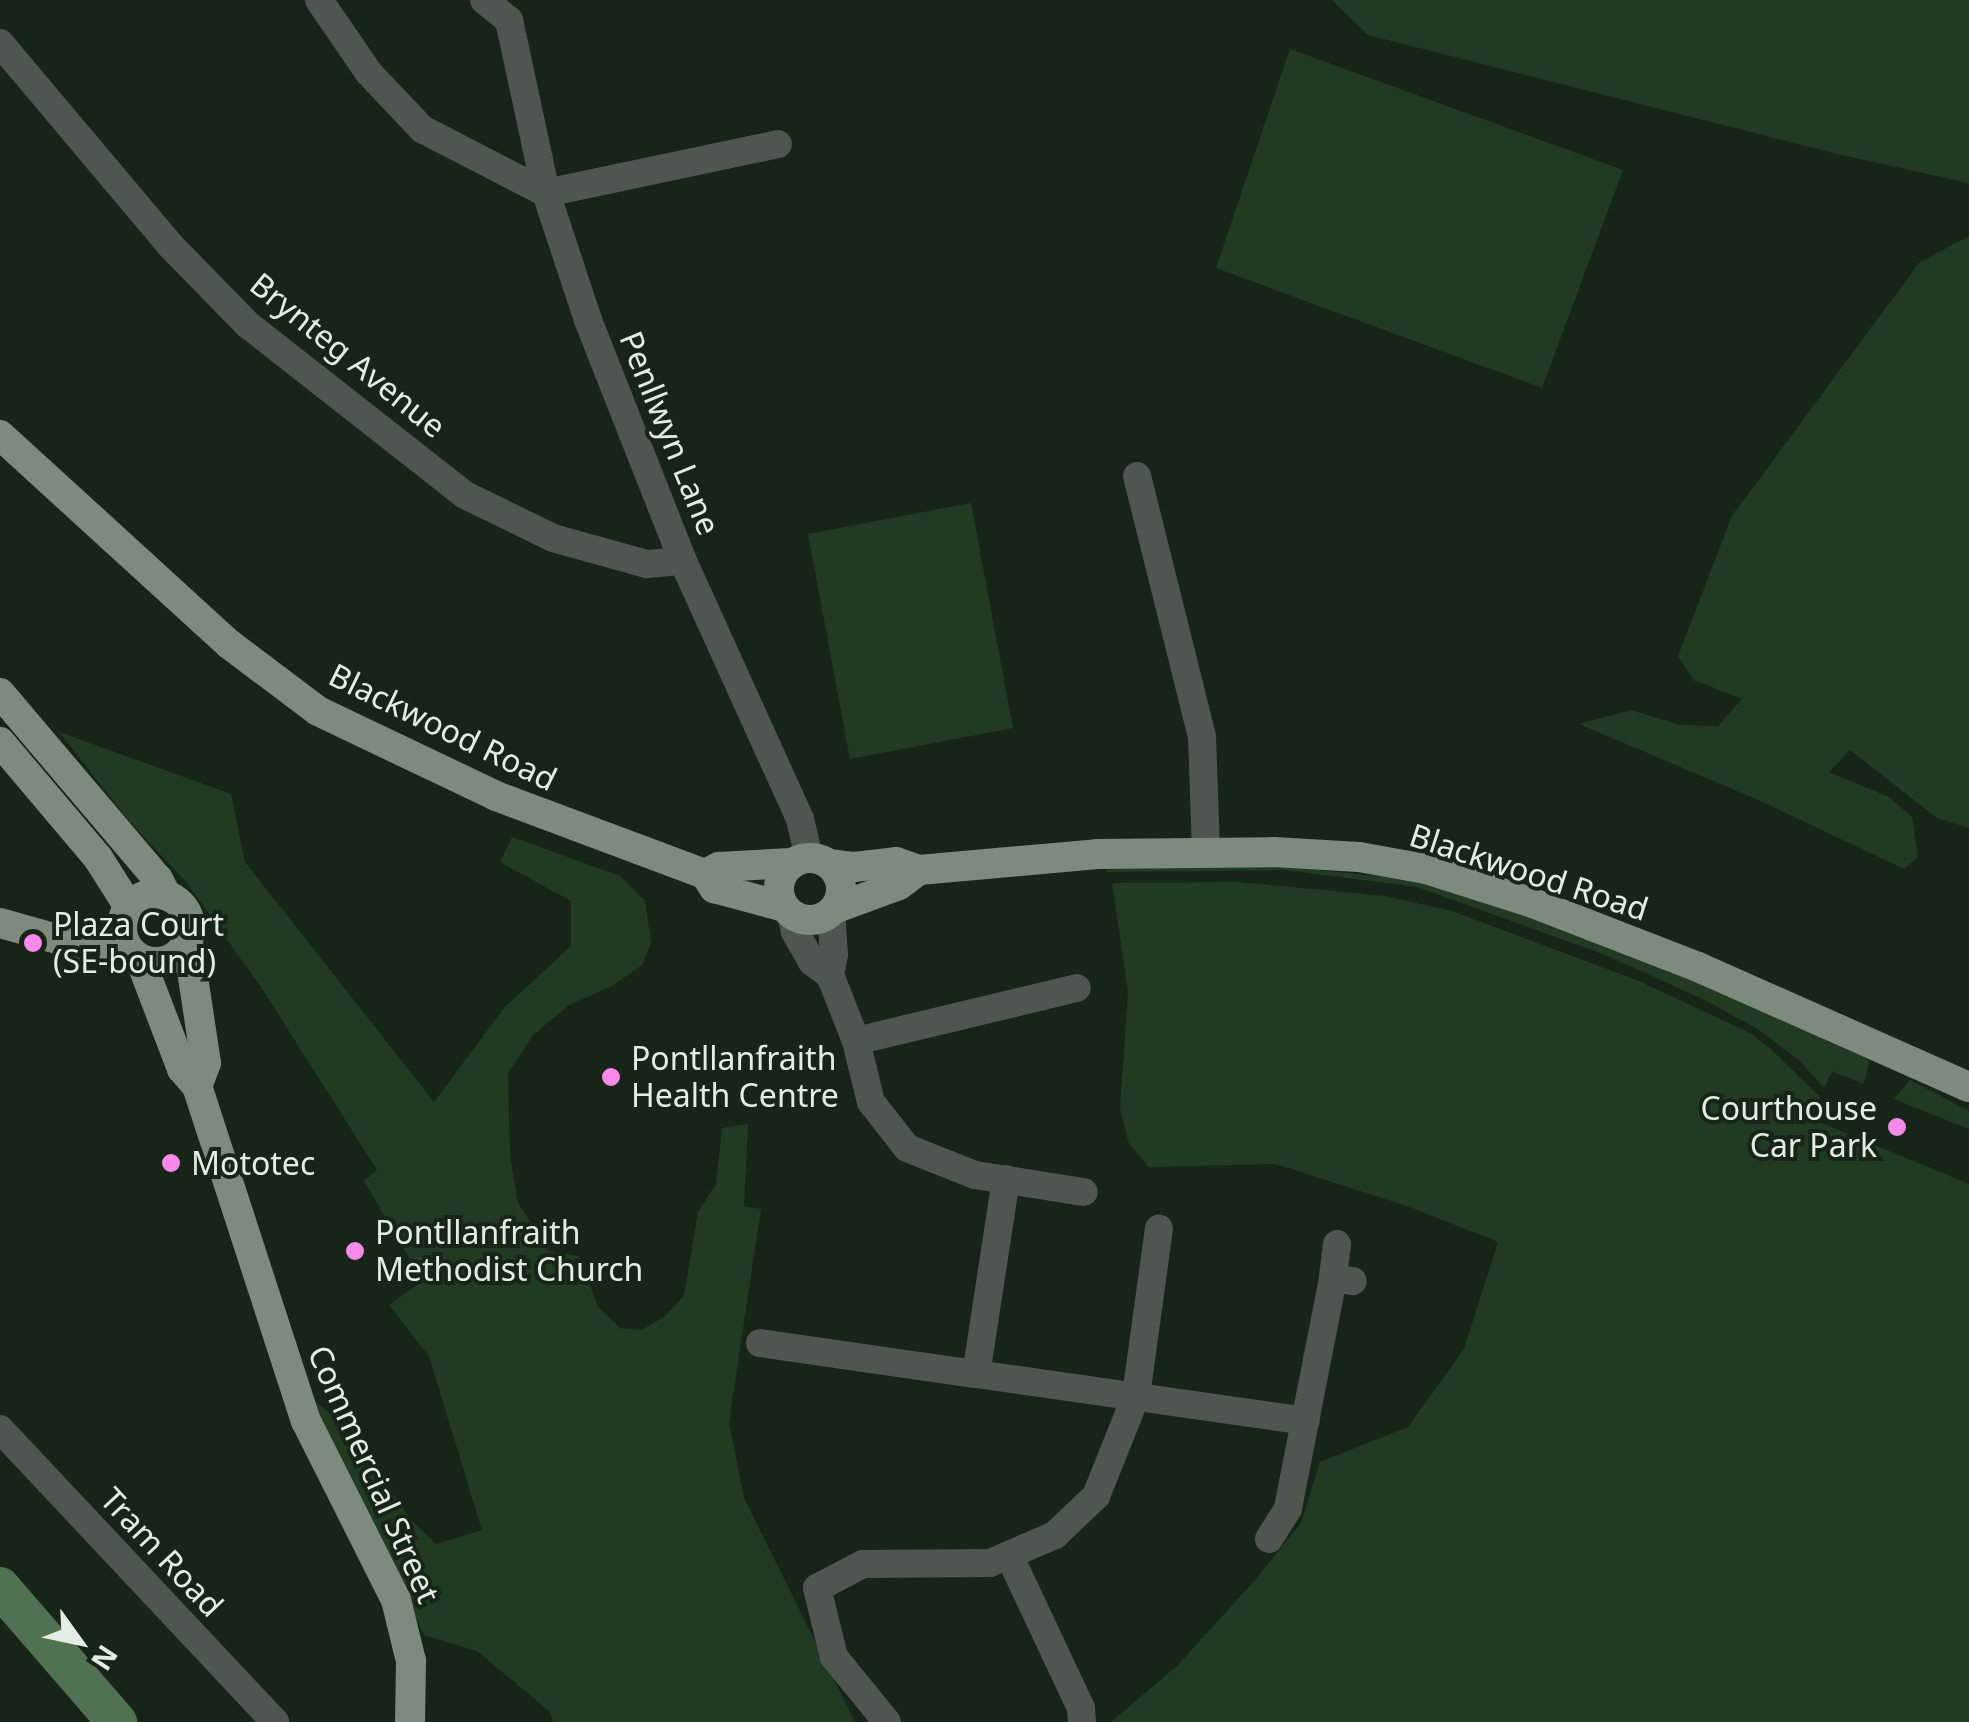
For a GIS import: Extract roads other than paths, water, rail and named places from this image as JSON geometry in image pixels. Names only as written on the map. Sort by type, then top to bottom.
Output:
[{"type":"main road","name":"Blackwood Road","points":[[0,436],[230,644],[318,711],[496,796],[704,874],[714,888],[788,911]]},
{"type":"main road","name":"Commercial Street","points":[[0,693],[158,878],[166,894],[185,908],[190,919],[188,944],[206,1063],[197,1086]]},
{"type":"main road","points":[[0,742],[98,858],[129,907],[138,898],[166,894]]},
{"type":"main road","name":"Blackwood Road","points":[[704,874],[719,867],[810,861],[854,867],[896,862],[919,870],[1098,854],[1359,857],[1426,869],[1533,903],[1698,967],[1969,1086]]},
{"type":"main road","points":[[810,861],[840,880],[832,910],[807,920],[788,911],[779,884],[810,861]]},
{"type":"main road","name":"Blackwood Road","points":[[832,910],[898,885],[919,870]]},
{"type":"main road","name":"Commercial Street","points":[[129,907],[121,929],[182,1068],[197,1086],[306,1422],[396,1600],[411,1661],[410,1722]]},
{"type":"main road","points":[[0,923],[88,948],[132,950],[166,962],[188,944]]},
{"type":"street","points":[[319,0],[369,73],[422,128],[546,194],[778,144]]},
{"type":"street","points":[[484,0],[514,10]]},
{"type":"street","name":"Penllwyn Lane","points":[[514,10],[546,194],[588,320],[683,561],[800,819],[810,861]]},
{"type":"street","name":"Brynteg Avenue","points":[[0,43],[169,244],[248,324],[451,484],[553,538],[647,564],[683,561]]},
{"type":"street","points":[[1137,476],[1202,737],[1206,854]]},
{"type":"street","points":[[830,975],[834,955],[832,910]]},
{"type":"street","points":[[788,911],[812,962],[830,975],[856,1041],[871,1102],[907,1148],[975,1175],[1084,1192]]},
{"type":"street","points":[[856,1041],[1077,988]]},
{"type":"street","points":[[976,1374],[1006,1179]]},
{"type":"street","points":[[887,1722],[834,1657],[816,1588],[862,1564],[990,1563],[1055,1535],[1096,1496],[1136,1396],[1159,1228]]},
{"type":"street","points":[[1269,1539],[1288,1508],[1343,1280],[1337,1244]]},
{"type":"street","points":[[760,1344],[1306,1421]]},
{"type":"street","name":"Tram Road","points":[[0,1428],[275,1722]]},
{"type":"street","points":[[1009,1555],[1081,1708],[1082,1722]]},
{"type":"waterway","points":[[0,1587],[117,1722]]},
{"type":"place","name":"Plaza Court (SE-bound)","points":[[33,943]]},
{"type":"place","name":"Pontllanfraith Health Centre","points":[[611,1077]]},
{"type":"place","name":"Courthouse Car Park","points":[[1897,1127]]},
{"type":"place","name":"Mototec","points":[[171,1163]]},
{"type":"place","name":"Pontllanfraith Methodist Church","points":[[355,1251]]}]
